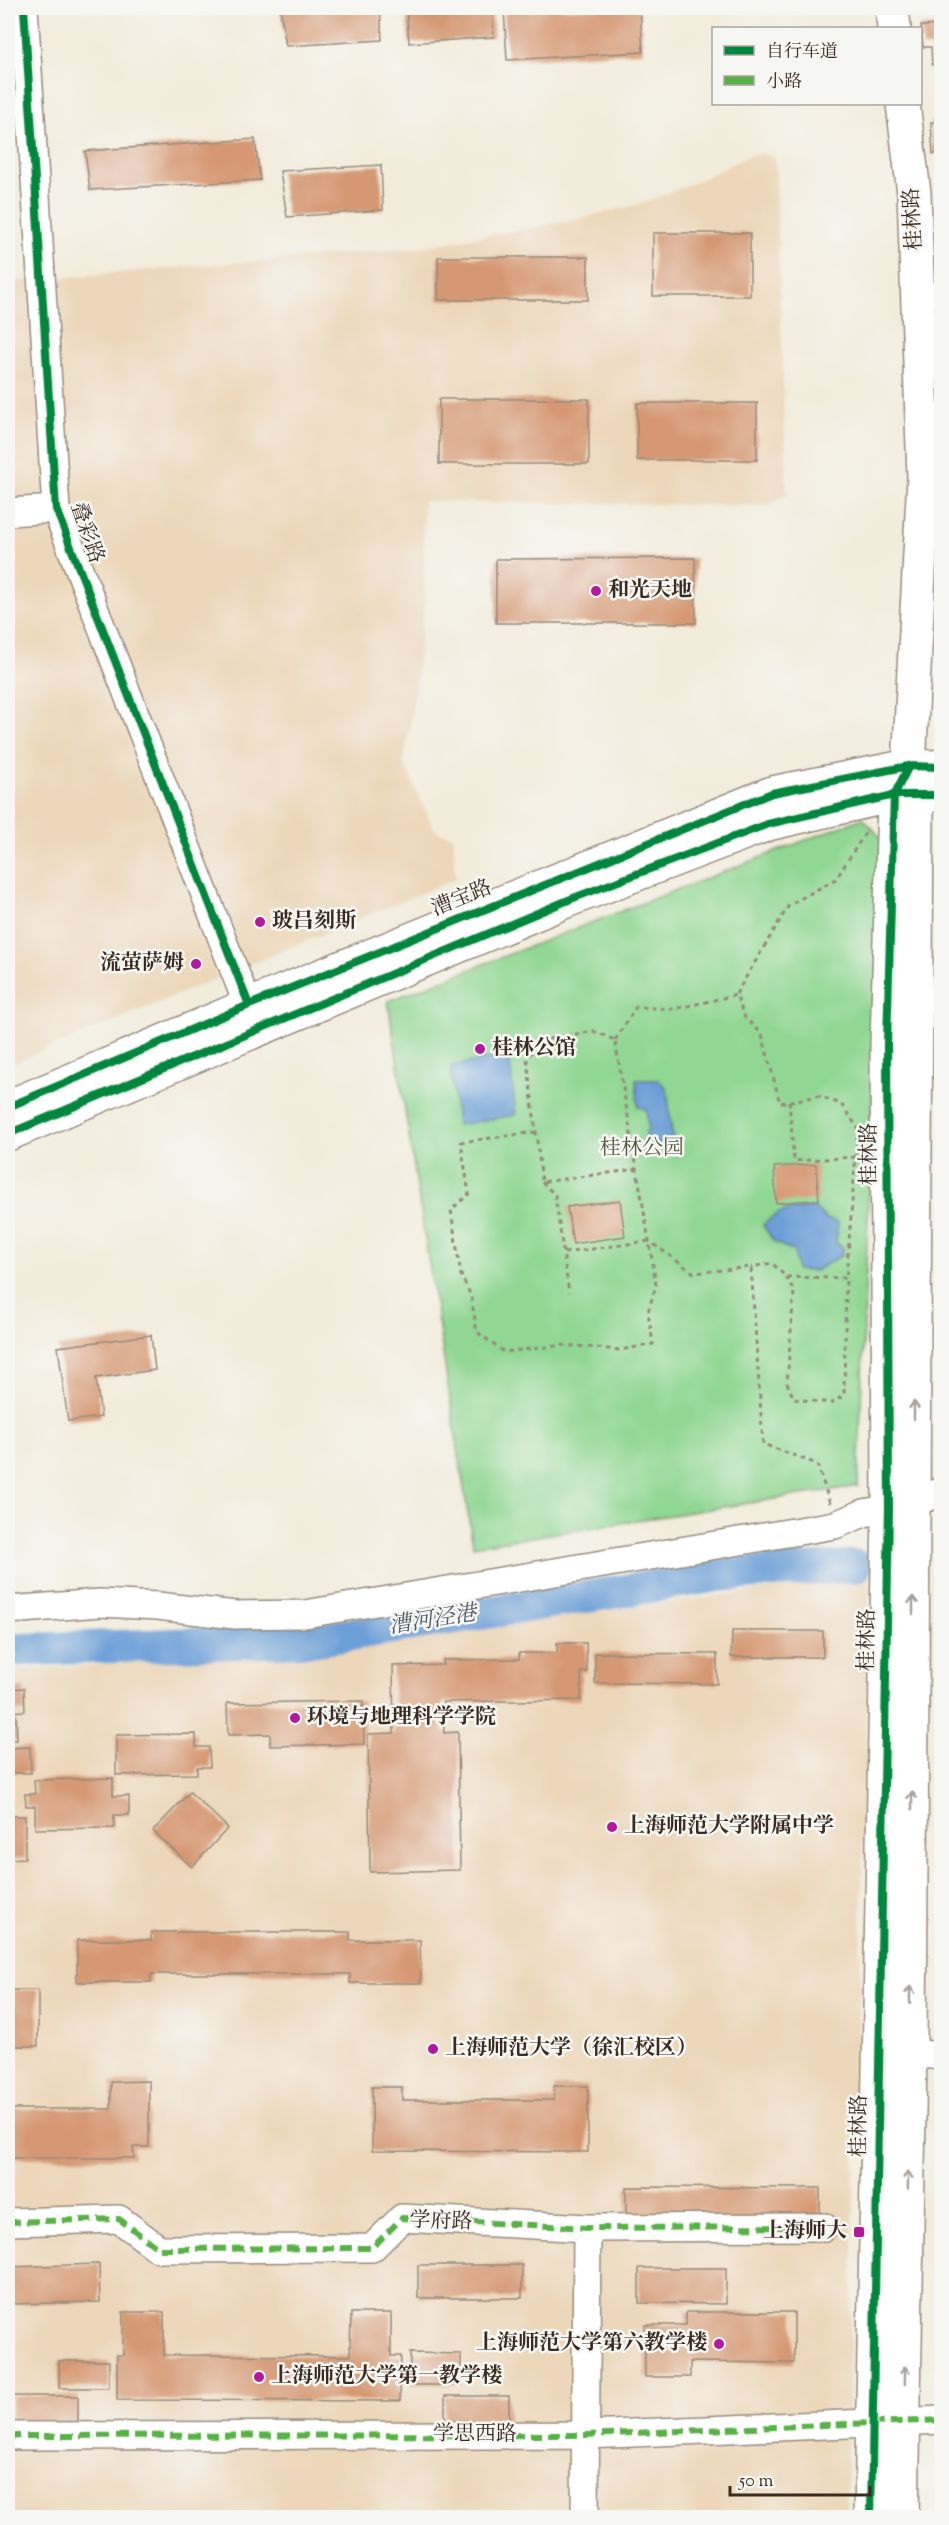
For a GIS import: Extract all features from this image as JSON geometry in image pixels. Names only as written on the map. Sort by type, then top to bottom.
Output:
[{"type":"main road","points":[[892,8],[894,27]]},
{"type":"main road","name":"桂林路","points":[[871,2517],[888,2422],[910,2053],[915,1501],[887,1044],[915,788],[924,476],[914,193],[903,105]]},
{"type":"main road","name":"漕宝路","points":[[8,1134],[253,1018],[772,793],[915,788],[942,767]]},
{"type":"main road","name":"漕宝路","points":[[8,1107],[253,1018]]},
{"type":"main road","name":"桂林路","points":[[888,2422],[902,2517]]},
{"type":"street","name":"叠彩路","points":[[24,8],[56,509],[253,1018]]},
{"type":"street","points":[[8,512],[56,509]]},
{"type":"street","points":[[8,1610],[100,1603],[159,1606],[235,1615],[305,1614],[835,1526],[864,1513],[915,1501]]},
{"type":"street","name":"学府路","points":[[8,2222],[119,2219],[159,2249],[372,2248],[402,2218],[587,2228],[824,2227]]},
{"type":"street","points":[[585,2517],[587,2228]]},
{"type":"street","name":"学思西路","points":[[8,2436],[586,2435],[942,2420]]},
{"type":"path","points":[[536,1132],[461,1142],[469,1194],[451,1210],[461,1275],[471,1296],[477,1332],[504,1352],[564,1345],[620,1350],[653,1344],[648,1312],[656,1285],[615,1040],[636,1007],[674,1009],[736,995],[789,905],[836,879],[868,830]]},
{"type":"path","points":[[564,1253],[649,1241],[694,1273],[772,1263],[786,1277],[794,1291],[787,1383],[794,1399],[832,1403],[844,1395],[846,1278],[858,1128],[841,1104],[819,1096],[780,1103],[762,1034],[745,1018],[736,995]]},
{"type":"path","points":[[569,1293],[555,1195],[542,1182],[527,1059],[539,1041],[593,1031],[615,1040]]},
{"type":"path","points":[[789,1101],[794,1161],[855,1157]]},
{"type":"path","points":[[542,1182],[638,1169]]},
{"type":"path","points":[[751,1267],[763,1444],[817,1464],[829,1497],[835,1526]]},
{"type":"path","points":[[786,1277],[846,1278]]},
{"type":"shaded area","points":[[761,154],[775,157],[787,494],[768,506],[423,501],[425,603],[410,728],[403,762],[433,828],[440,833],[454,836],[455,879],[8,1065],[8,282],[415,248],[571,221],[640,204],[700,180],[748,156]]},
{"type":"shaded area","name":"上海师范大学（徐汇校区）","points":[[870,1576],[846,2517],[8,2518],[8,1670],[251,1656]]},
{"type":"green space","name":"桂林公园","points":[[863,818],[882,839],[858,1486],[473,1546],[388,1001]]},
{"type":"water","points":[[509,1055],[516,1115],[457,1125],[451,1066]]},
{"type":"water","points":[[636,1080],[658,1080],[667,1088],[673,1143],[643,1144],[648,1127],[646,1109],[638,1107]]},
{"type":"water","points":[[815,1208],[826,1219],[838,1222],[836,1243],[843,1247],[842,1255],[815,1271],[797,1270],[794,1251],[774,1242],[763,1225],[775,1215],[787,1210]]},
{"type":"building","points":[[280,8],[380,8],[382,40],[286,46]]},
{"type":"building","points":[[406,8],[492,8],[494,37],[409,43]]},
{"type":"building","points":[[504,8],[640,8],[643,52],[507,60]]},
{"type":"building","points":[[942,25],[942,64],[932,65],[931,47],[923,47],[921,26]]},
{"type":"building","points":[[931,122],[942,122],[942,153],[933,154]]},
{"type":"building","points":[[255,139],[260,180],[90,190],[85,151]]},
{"type":"building","points":[[381,165],[383,210],[287,217],[280,171]]},
{"type":"building","points":[[938,188],[942,188],[942,221],[940,221]]},
{"type":"building","points":[[653,233],[750,233],[750,296],[653,296]]},
{"type":"building","points":[[438,257],[588,257],[588,300],[438,300]]},
{"type":"building","points":[[439,399],[589,399],[589,464],[439,464]]},
{"type":"building","points":[[637,403],[757,403],[757,460],[637,460]]},
{"type":"building","name":"和光天地","points":[[695,558],[696,623],[496,623],[496,559]]},
{"type":"building","points":[[816,1164],[819,1200],[776,1203],[774,1167]]},
{"type":"building","points":[[620,1200],[625,1236],[573,1244],[567,1207]]},
{"type":"building","points":[[151,1335],[155,1370],[96,1378],[101,1417],[68,1421],[58,1347]]},
{"type":"building","points":[[732,1631],[823,1631],[823,1657],[731,1657]]},
{"type":"building","points":[[557,1643],[586,1643],[587,1672],[581,1672],[581,1700],[443,1702],[444,1733],[458,1732],[460,1870],[370,1872],[368,1734],[394,1733],[393,1666],[443,1665],[443,1660],[519,1659],[519,1653],[557,1653]]},
{"type":"building","points":[[595,1653],[717,1654],[717,1684],[595,1683]]},
{"type":"building","points":[[24,1688],[25,1711],[8,1712],[8,1689]]},
{"type":"building","name":"环境与地理科学学院","points":[[363,1701],[364,1744],[270,1746],[270,1734],[228,1735],[227,1703]]},
{"type":"building","points":[[8,1716],[16,1716],[17,1740],[8,1740]]},
{"type":"building","points":[[196,1734],[196,1747],[209,1747],[210,1767],[197,1767],[197,1774],[116,1775],[116,1735]]},
{"type":"building","points":[[30,1747],[31,1773],[8,1773],[8,1748]]},
{"type":"building","points":[[113,1778],[113,1796],[129,1796],[129,1815],[114,1815],[114,1828],[35,1829],[35,1806],[26,1806],[25,1794],[35,1794],[34,1780]]},
{"type":"building","points":[[190,1792],[228,1828],[192,1867],[153,1831]]},
{"type":"building","points":[[8,1816],[25,1816],[25,1858],[8,1859]]},
{"type":"building","points":[[151,1932],[350,1932],[350,1940],[420,1940],[421,1983],[350,1983],[350,1974],[151,1974],[151,1982],[77,1982],[77,1940],[151,1940]]},
{"type":"building","points":[[8,1990],[38,1990],[38,2046],[8,2046]]},
{"type":"building","points":[[149,2081],[149,2147],[133,2147],[134,2158],[8,2158],[8,2109],[111,2109],[111,2082]]},
{"type":"building","points":[[554,2086],[588,2086],[588,2152],[372,2151],[372,2087],[402,2087],[402,2100],[554,2100]]},
{"type":"building","points":[[626,2187],[820,2188],[820,2224],[626,2224]]},
{"type":"building","points":[[99,2264],[100,2302],[8,2304],[8,2267]]},
{"type":"building","points":[[418,2265],[522,2265],[522,2298],[418,2298]]},
{"type":"building","points":[[639,2268],[726,2268],[726,2304],[639,2303]]},
{"type":"building","name":"上海师范大学第一教学楼","points":[[123,2312],[164,2312],[164,2355],[350,2356],[351,2313],[391,2313],[391,2356],[401,2356],[400,2401],[117,2400],[117,2355],[123,2355]]},
{"type":"building","name":"上海师范大学第六教学楼","points":[[686,2312],[794,2312],[794,2363],[690,2362],[690,2377],[645,2377],[645,2325],[686,2325]]},
{"type":"building","points":[[410,2353],[461,2354],[461,2385],[410,2385]]},
{"type":"building","points":[[59,2361],[109,2361],[109,2388],[59,2388]]},
{"type":"building","points":[[11,2396],[78,2396],[78,2433],[11,2433]]},
{"type":"building","points":[[445,2396],[509,2396],[509,2433],[445,2433]]},
{"type":"waterway","name":"漕河泾港","points":[[8,1650],[315,1640],[722,1575],[856,1566]]},
{"type":"marked path","points":[[8,2222],[119,2219],[159,2249],[372,2248],[402,2218],[587,2228],[824,2227]]},
{"type":"marked path","points":[[8,2436],[586,2435],[942,2420]]},
{"type":"cycle path","points":[[24,8],[56,509],[249,1005]]},
{"type":"cycle path","points":[[8,1107],[249,1005],[772,793],[909,766],[942,767]]},
{"type":"cycle path","points":[[871,2518],[889,1508],[887,1044],[894,795],[909,766]]},
{"type":"cycle path","points":[[8,1134],[571,899],[768,824],[894,795],[942,795]]},
{"type":"place","name":"和光天地","points":[[596,591]]},
{"type":"place","name":"玻吕刻斯","points":[[260,922]]},
{"type":"place","name":"流萤萨姆","points":[[196,964]]},
{"type":"place","name":"桂林公馆","points":[[480,1049]]},
{"type":"place","name":"环境与地理科学学院","points":[[295,1718]]},
{"type":"place","name":"上海师范大学附属中学","points":[[612,1827]]},
{"type":"place","name":"上海师范大学（徐汇校区）","points":[[433,2049]]},
{"type":"place","name":"上海师大","points":[[859,2232]]},
{"type":"place","name":"上海师范大学第六教学楼","points":[[719,2344]]},
{"type":"place","name":"上海师范大学第一教学楼","points":[[259,2377]]}]
